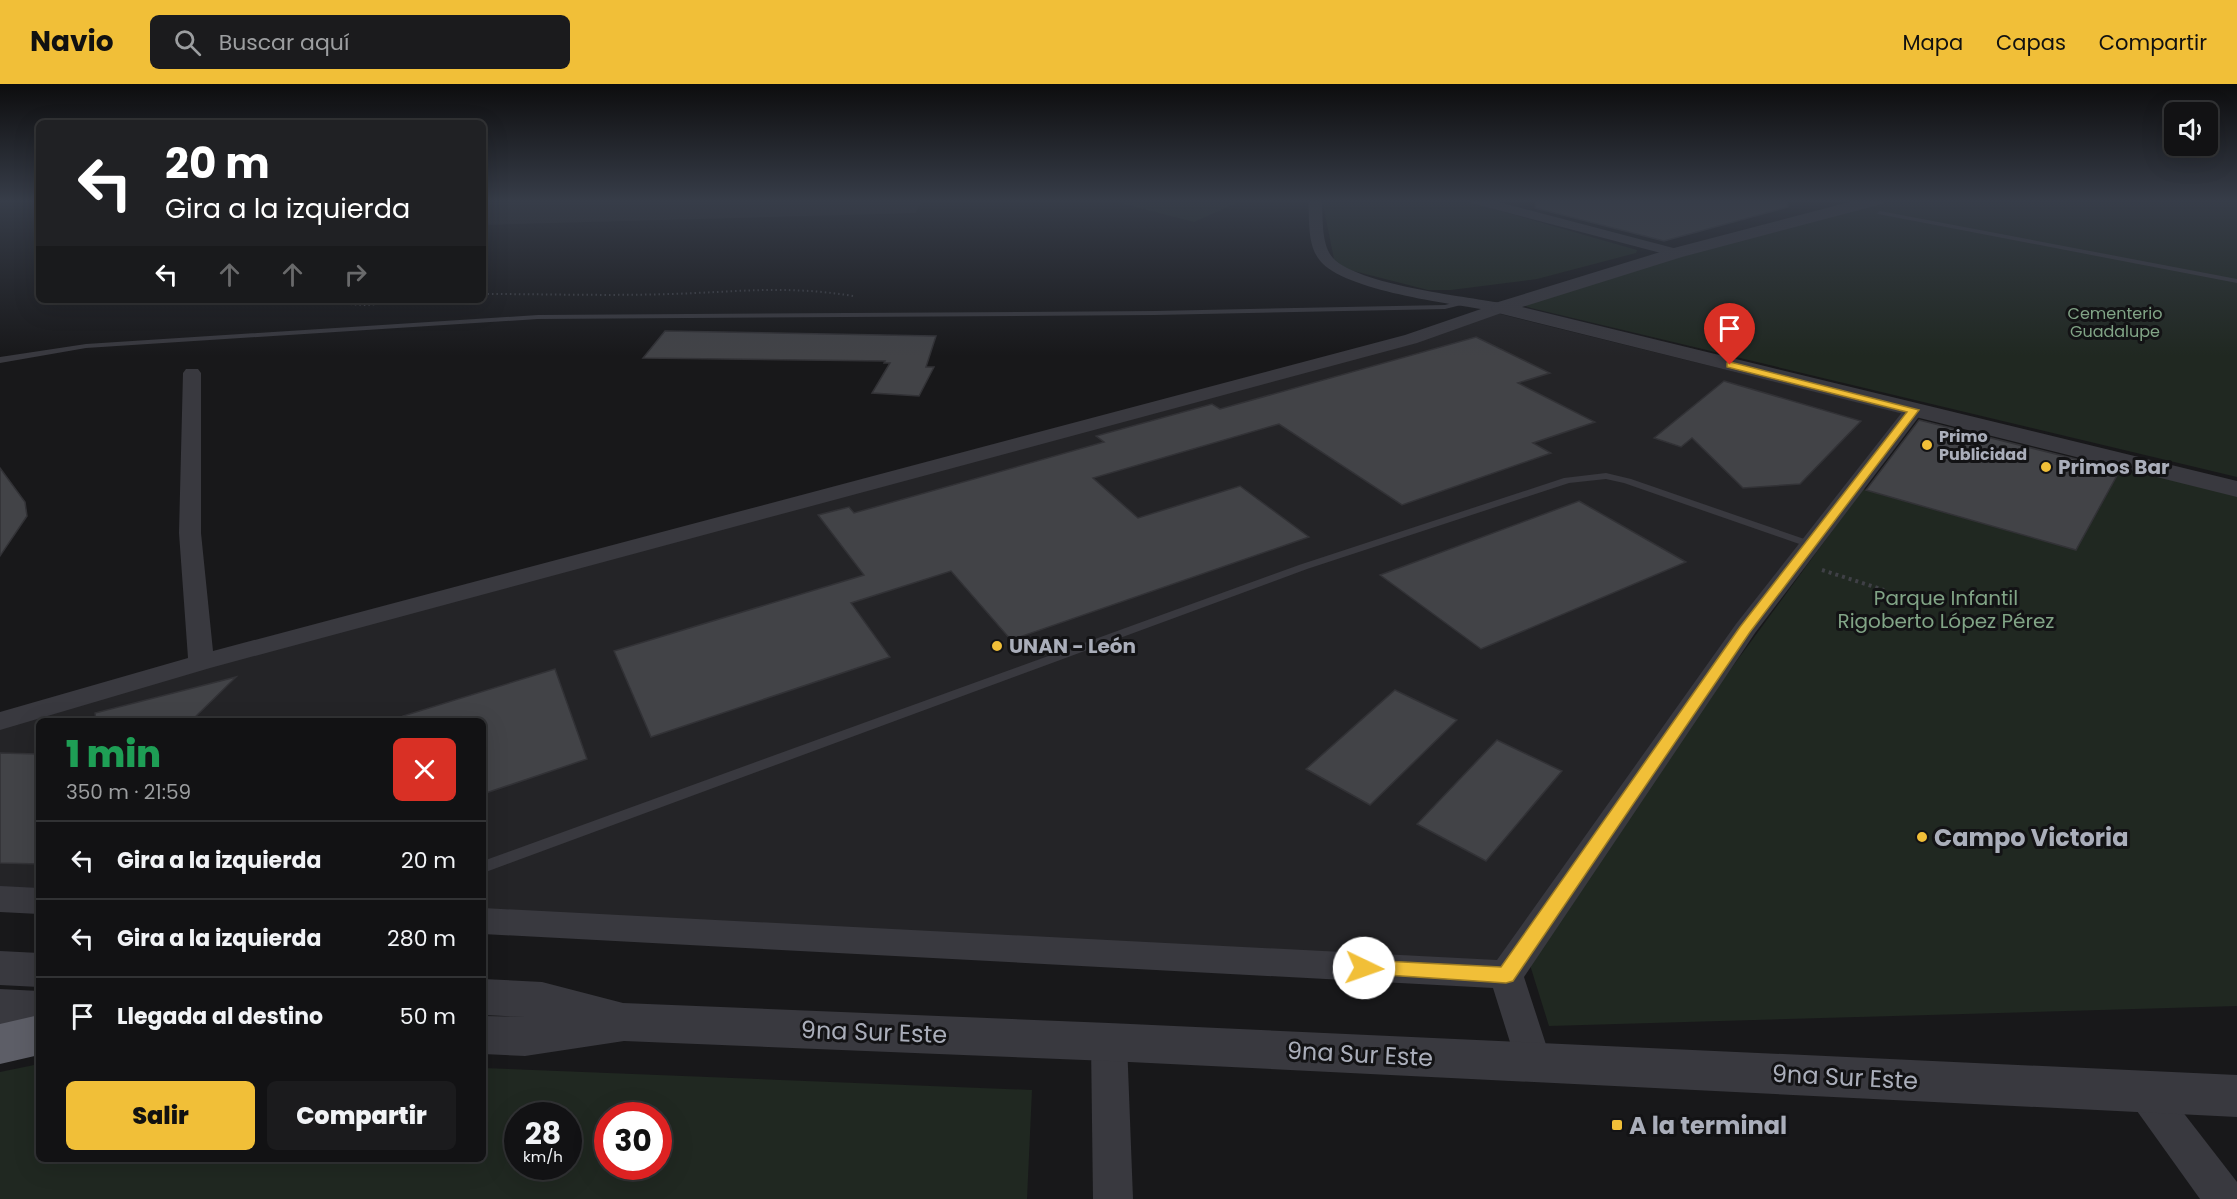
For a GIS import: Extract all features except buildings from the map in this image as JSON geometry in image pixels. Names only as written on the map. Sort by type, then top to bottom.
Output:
[{"type":"highway","points":[[0,1044],[36,1036]]},
{"type":"street","points":[[1322,252],[1328,261],[1342,270],[1367,280],[1501,308],[2237,489]]},
{"type":"street","points":[[0,721],[201,662],[1411,339],[1501,308],[1680,252]]},
{"type":"street","points":[[192,373],[190,544],[201,662]]},
{"type":"street","points":[[1506,975],[1745,629],[1802,552],[1914,410]]},
{"type":"street","points":[[0,899],[36,901]]},
{"type":"street","points":[[486,921],[1506,975]]},
{"type":"street","points":[[0,968],[36,970]]},
{"type":"street","points":[[1506,975],[1533,1062]]},
{"type":"street","points":[[486,997],[542,1000],[624,1022]]},
{"type":"street","points":[[0,1007],[36,1009]]},
{"type":"street","name":"9na Sur Este","points":[[486,1035],[525,1037],[624,1022],[1109,1042],[2237,1096]]},
{"type":"street","points":[[1109,1042],[1113,1199]]},
{"type":"street","points":[[2145,1092],[2225,1199]]},
{"type":"lane","points":[[2096,252],[2237,281]]},
{"type":"lane","points":[[0,360],[86,346],[538,317],[1445,307],[1466,301]]},
{"type":"lane","points":[[486,866],[1304,567],[1568,480],[1606,476],[1628,481],[1802,552]]},
{"type":"path","points":[[486,294],[618,296],[810,289],[873,301],[895,314]]},
{"type":"path","points":[[332,303],[365,305],[392,303]]},
{"type":"path","points":[[1802,552],[1884,590]]},
{"type":"shaded area","name":"UNAN - León","points":[[1492,312],[1910,415],[1506,975],[486,921],[486,718],[36,718],[36,901],[0,899],[0,721]]},
{"type":"green space","points":[[1333,252],[1636,252],[1537,279],[1451,290],[1428,290],[1346,269],[1334,259]]},
{"type":"green space","name":"Cementerio Guadalupe","points":[[1691,252],[2237,252],[2237,477],[1531,308],[1515,302]]},
{"type":"green space","name":"Campo Victoria","points":[[2122,467],[2237,496],[2237,1006],[1549,1026],[1525,949],[1863,489],[2076,550]]},
{"type":"green space","points":[[36,1065],[36,1162],[486,1162],[486,1068],[1032,1090],[1027,1199],[0,1199],[0,1072]]},
{"type":"place","name":"Primo Publicidad","points":[[1927,445]]},
{"type":"place","name":"Primos Bar","points":[[2046,467]]},
{"type":"place","name":"UNAN - León","points":[[997,646]]},
{"type":"place","name":"Campo Victoria","points":[[1922,837]]},
{"type":"place","name":"A la terminal","points":[[1617,1125]]},
{"type":"route","points":[[1364,968],[1506,975],[1745,629],[1914,410],[1730,365]]},
{"type":"park label","name":"Parque Infantil Rigoberto López Pérez","points":[[1946,610]]}]
